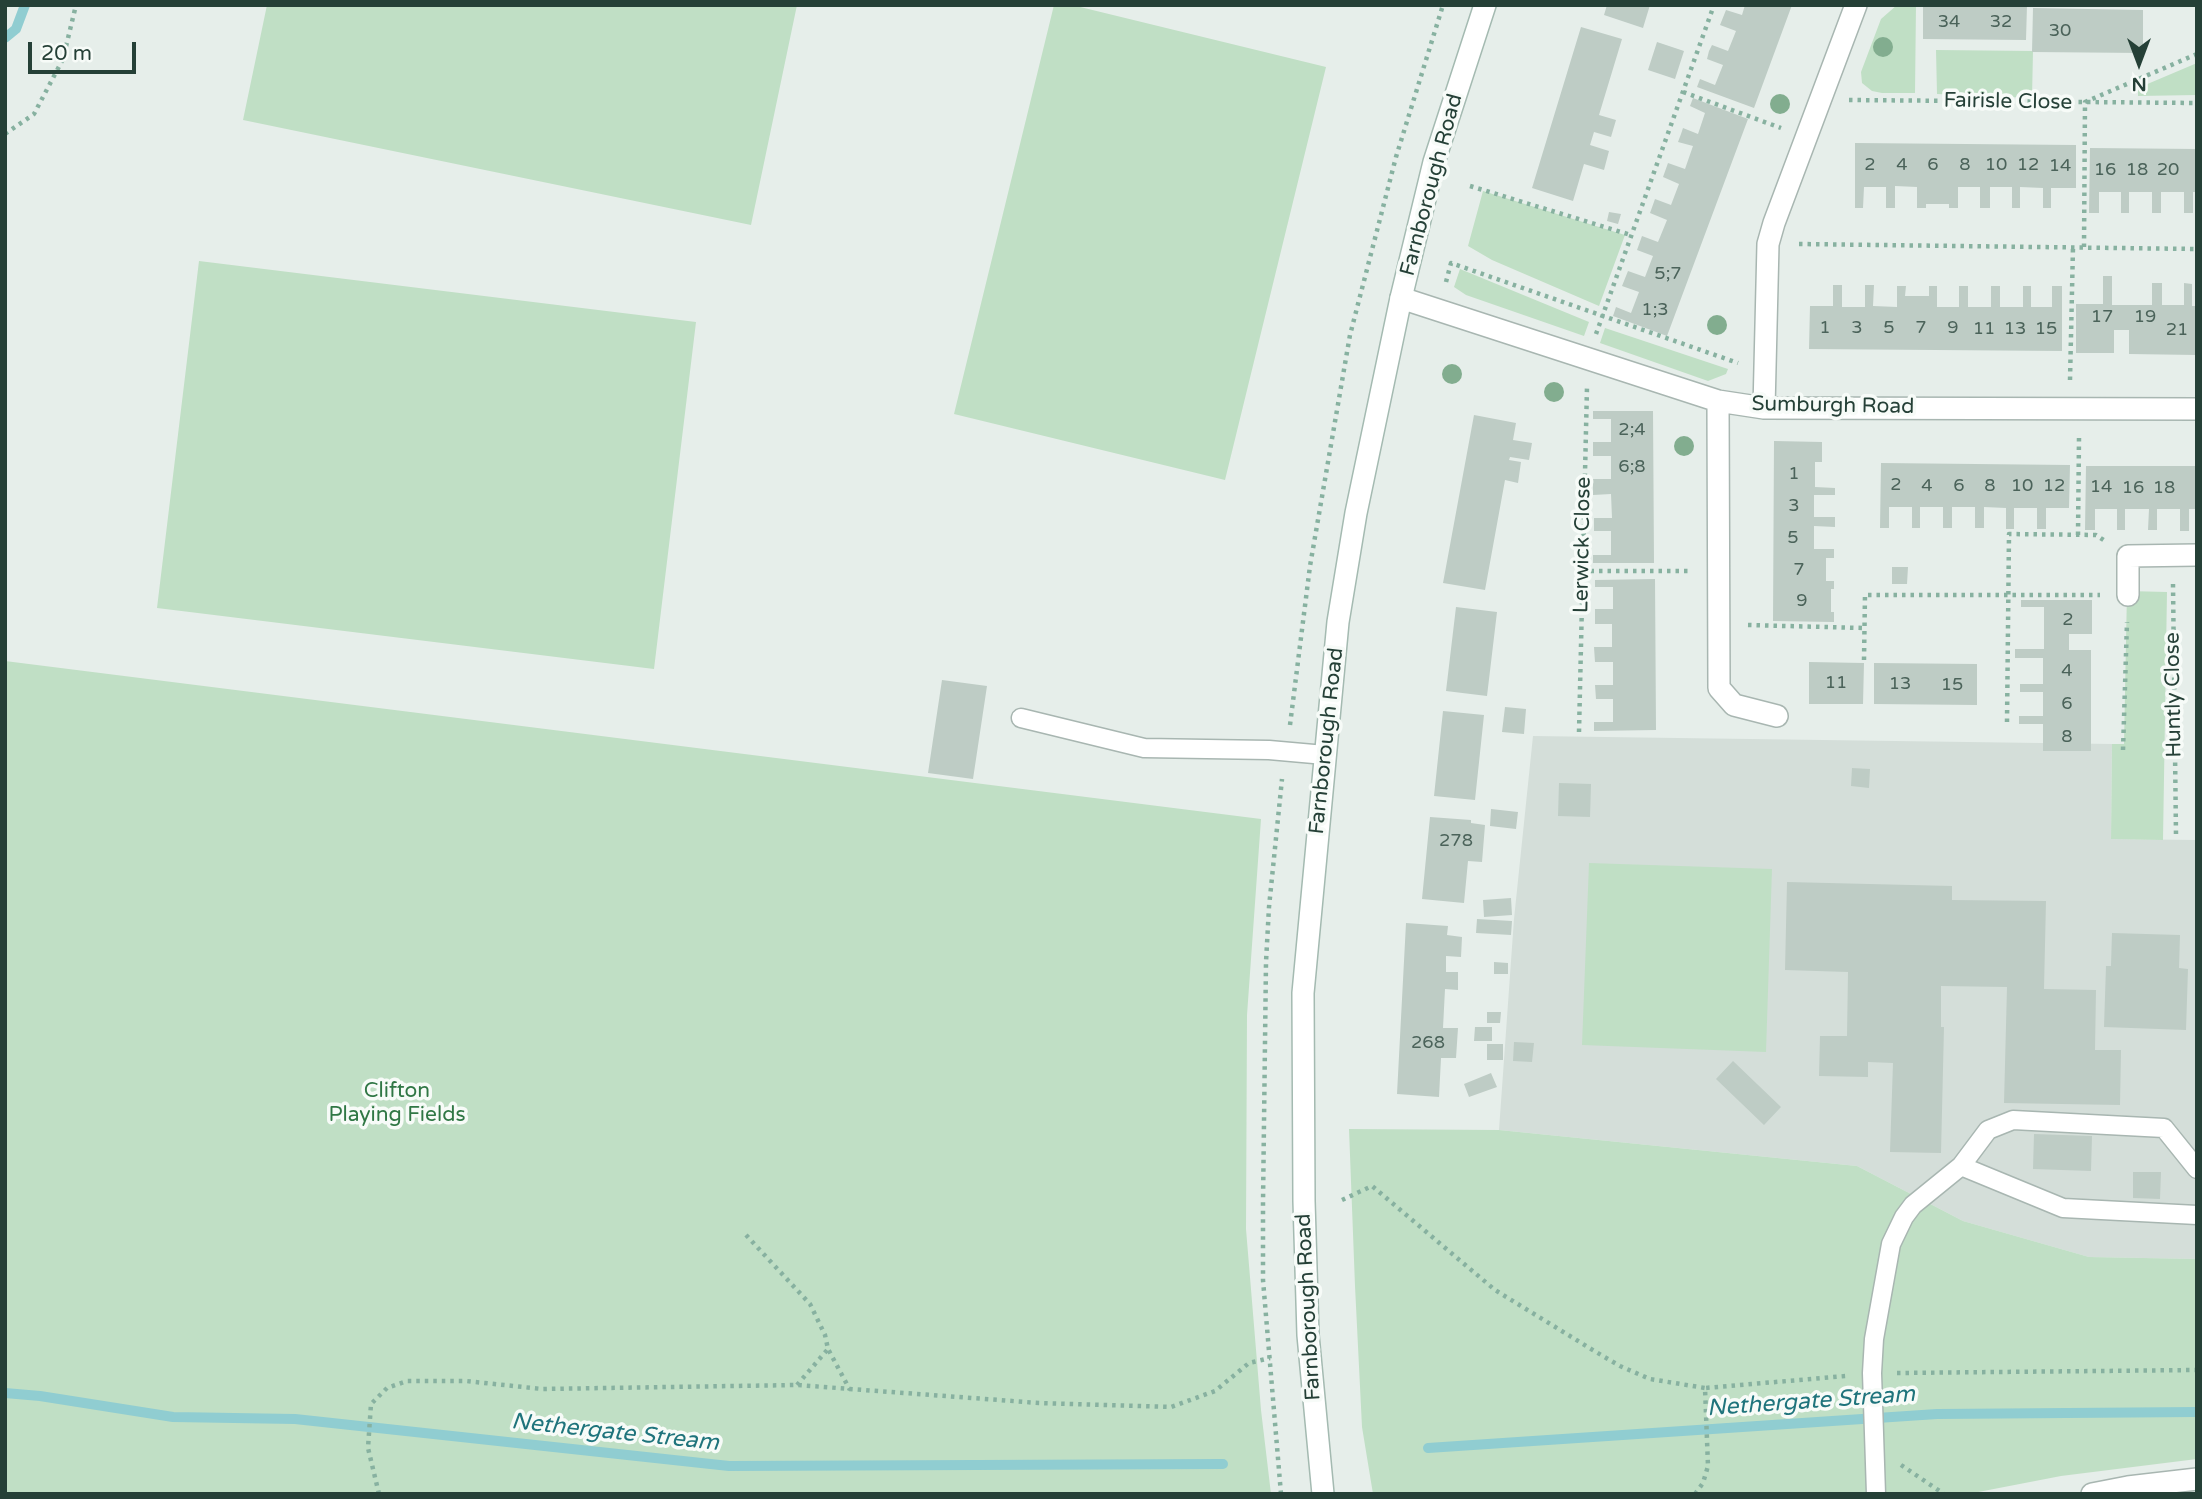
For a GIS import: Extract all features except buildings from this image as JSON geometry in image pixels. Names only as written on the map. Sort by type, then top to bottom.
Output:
[{"type":"street","name":"Farnborough Road","points":[[1323,1494],[1308,1335],[1303,993],[1338,622],[1356,513],[1401,298],[1434,162],[1485,5]]},
{"type":"street","points":[[1764,408],[1768,244],[1856,5]]},
{"type":"street","name":"Sumburgh Road","points":[[1401,298],[1718,401],[1764,408],[2197,409]]},
{"type":"street","points":[[1718,401],[1719,688],[1734,705],[1777,716]]},
{"type":"street","points":[[2128,595],[2128,556],[2197,555]]},
{"type":"street","points":[[2092,1494],[2197,1479]]},
{"type":"lane","points":[[1021,718],[1144,748],[1256,750],[1325,755]]},
{"type":"lane","points":[[1877,1494],[1872,1373],[1874,1339],[1891,1244],[1913,1205],[1961,1166],[1989,1130],[2013,1120],[2164,1128],[2197,1168]]},
{"type":"lane","points":[[1961,1166],[2063,1208],[2197,1215]]},
{"type":"path","points":[[5,134],[34,114],[63,59],[76,5]]},
{"type":"path","points":[[1588,358],[1714,5]]},
{"type":"path","points":[[2084,247],[2085,102],[2197,54]]},
{"type":"path","points":[[1683,92],[1806,137]]},
{"type":"path","name":"Fairisle Close","points":[[1820,100],[2197,103]]},
{"type":"path","points":[[1471,186],[1631,235]]},
{"type":"path","points":[[1768,244],[2197,249]]},
{"type":"path","points":[[2073,247],[2078,535]]},
{"type":"path","points":[[1451,263],[1765,373]]},
{"type":"path","name":"Lerwick Close","points":[[1579,732],[1588,358]]},
{"type":"path","points":[[2007,722],[2009,534],[2096,536],[2128,556]]},
{"type":"path","name":"Huntly Close","points":[[2173,555],[2176,835]]},
{"type":"path","points":[[1582,571],[1719,571]]},
{"type":"path","points":[[1864,660],[1865,595],[2128,595],[2123,750]]},
{"type":"path","points":[[1719,624],[1864,628]]},
{"type":"path","points":[[1342,1200],[1372,1186],[1495,1290],[1620,1366],[1650,1379],[1705,1388],[1872,1373],[2197,1370]]},
{"type":"path","points":[[746,1235],[810,1304],[828,1349],[850,1390]]},
{"type":"path","points":[[797,1385],[828,1349]]},
{"type":"path","points":[[379,1494],[368,1448],[371,1404],[387,1388],[407,1381],[466,1381],[542,1389],[797,1385],[1039,1403],[1171,1407],[1215,1391],[1249,1363],[1270,1358]]},
{"type":"path","points":[[1695,1494],[1703,1483],[1708,1466],[1705,1388]]},
{"type":"path","points":[[1874,1447],[1944,1494]]},
{"type":"shaded area","points":[[1533,736],[2112,744],[2111,839],[2197,840],[2197,1259],[2089,1257],[1963,1221],[1857,1166],[1499,1130],[1514,919]]},
{"type":"green space","points":[[267,5],[797,5],[751,225],[243,120]]},
{"type":"green space","points":[[1054,5],[1072,5],[1326,67],[1225,480],[954,414]]},
{"type":"green space","points":[[1897,5],[1916,5],[1915,93],[1882,93],[1872,91],[1862,83],[1861,72],[1881,19]]},
{"type":"green space","points":[[1936,50],[2033,51],[2032,98],[1937,94]]},
{"type":"green space","points":[[2197,63],[2197,95],[2138,96],[2138,88]]},
{"type":"green space","points":[[1483,191],[1625,235],[1599,306],[1492,260],[1468,246]]},
{"type":"green space","points":[[199,261],[696,322],[654,669],[157,608]]},
{"type":"green space","points":[[1460,269],[1589,322],[1584,336],[1466,295],[1454,287]]},
{"type":"green space","points":[[1605,328],[1728,369],[1726,374],[1708,381],[1600,343]]},
{"type":"green space","points":[[2127,591],[2167,592],[2163,840],[2111,839],[2112,744],[2124,744]]},
{"type":"green space","name":"Clifton Playing Fields","points":[[5,661],[1261,819],[1247,1015],[1246,1229],[1271,1494],[5,1494]]},
{"type":"green space","points":[[1589,863],[1772,869],[1766,1052],[1582,1045]]},
{"type":"green space","points":[[1349,1129],[1499,1130],[1857,1166],[1963,1221],[2089,1257],[2197,1259],[2197,1459],[2061,1476],[1968,1494],[1373,1494],[1362,1427]]},
{"type":"waterway","points":[[5,38],[16,29],[25,5]]},
{"type":"waterway","name":"Nethergate Stream","points":[[5,1393],[173,1417],[295,1419],[729,1466],[1223,1464]]},
{"type":"waterway","name":"Nethergate Stream","points":[[1428,1448],[1937,1414],[2197,1412]]}]
